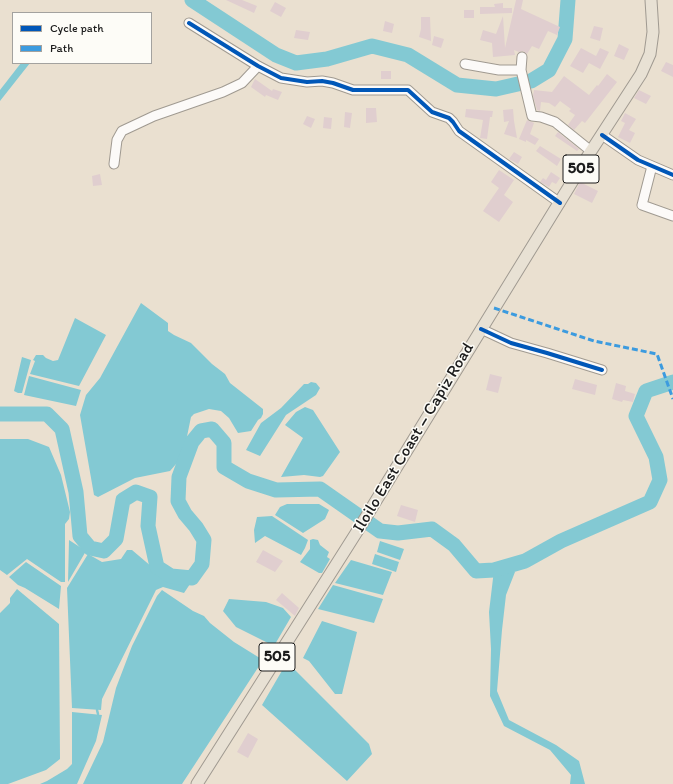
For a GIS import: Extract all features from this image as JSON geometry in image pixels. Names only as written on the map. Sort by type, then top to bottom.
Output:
[{"type":"main road","name":"Iloilo East Coast – Capiz Road","points":[[197,784],[358,530],[591,151],[641,74],[650,54],[653,32],[651,0]]},
{"type":"street","points":[[189,23],[258,66],[281,78],[307,82],[322,81],[353,90],[408,90],[432,112],[449,118],[459,131],[560,203]]},
{"type":"street","points":[[522,56],[521,70],[532,116],[541,117],[555,122],[591,151]]},
{"type":"street","points":[[465,64],[499,70],[521,70]]},
{"type":"street","points":[[114,164],[118,135],[122,131],[154,116],[223,92],[242,83],[258,66]]},
{"type":"street","points":[[602,134],[638,160],[673,175]]},
{"type":"street","points":[[652,166],[642,205],[673,216]]},
{"type":"street","points":[[481,329],[511,343],[602,370]]},
{"type":"water","points":[[20,64],[29,64],[0,101],[0,90]]},
{"type":"water","points":[[141,303],[168,323],[168,331],[191,343],[212,364],[225,374],[230,383],[263,409],[263,414],[251,431],[238,433],[229,418],[221,411],[209,409],[194,414],[191,417],[183,456],[170,471],[135,478],[98,497],[94,495],[80,415],[86,395],[100,378]]},
{"type":"water","points":[[75,318],[106,335],[79,386],[30,374],[35,361],[33,360],[36,355],[43,355],[53,361],[58,360]]},
{"type":"water","points":[[22,357],[31,360],[22,393],[18,393],[14,391]]},
{"type":"water","points":[[29,376],[81,390],[76,406],[24,395]]},
{"type":"water","points":[[311,382],[316,383],[320,388],[316,395],[286,415],[260,456],[246,450],[261,423],[281,408],[304,384]]},
{"type":"water","points":[[305,407],[313,410],[340,452],[323,476],[304,475],[281,477],[303,438],[285,425],[296,412]]},
{"type":"water","points":[[0,439],[28,439],[49,447],[61,475],[70,512],[69,519],[65,524],[65,582],[61,582],[27,559],[7,575],[0,570]]},
{"type":"water","points":[[287,504],[319,504],[329,510],[325,519],[303,533],[275,515],[280,507]]},
{"type":"water","points":[[272,516],[308,540],[301,555],[265,536],[255,543],[254,530],[257,517]]},
{"type":"water","points":[[69,540],[86,551],[68,582]]},
{"type":"water","points":[[310,540],[318,540],[320,545],[329,552],[327,557],[330,559],[322,573],[319,573],[300,562],[310,549]]},
{"type":"water","points":[[380,541],[404,549],[400,560],[377,552]]},
{"type":"water","points":[[127,550],[132,550],[165,578],[190,584],[184,593],[163,587],[156,590],[102,699],[101,710],[72,708],[67,588],[88,554],[102,562],[121,559]]},
{"type":"water","points":[[375,554],[399,562],[396,572],[372,564]]},
{"type":"water","points":[[351,560],[392,572],[383,595],[335,583]]},
{"type":"water","points":[[26,562],[61,586],[59,609],[18,585],[9,577]]},
{"type":"water","points":[[494,570],[515,572],[506,595],[497,691],[509,720],[556,745],[579,761],[585,784],[570,784],[571,775],[550,750],[504,726],[490,696],[491,649],[489,612]]},
{"type":"water","points":[[333,585],[383,599],[374,623],[318,609]]},
{"type":"water","points":[[17,589],[59,624],[60,759],[46,770],[8,784],[0,784],[0,613],[10,603],[10,598]]},
{"type":"water","points":[[162,590],[193,611],[204,616],[210,623],[234,642],[263,660],[182,784],[83,784],[103,742],[116,688],[132,646],[157,596]]},
{"type":"water","points":[[229,599],[266,602],[283,608],[291,617],[274,646],[236,627],[223,611]]},
{"type":"water","points":[[322,621],[357,632],[342,694],[335,694],[309,661],[303,658]]},
{"type":"water","points":[[287,662],[369,744],[372,754],[347,781],[262,705]]},
{"type":"water","points":[[72,712],[102,715],[96,741],[77,784],[40,784],[67,769],[72,764]]},
{"type":"building","points":[[226,0],[242,0],[257,6],[254,13]]},
{"type":"building","points":[[516,0],[523,0],[521,9],[560,27],[557,35],[548,31],[539,49],[532,46],[527,54],[523,51],[519,52],[514,50],[515,55],[493,57],[492,43],[480,40],[483,30],[496,34],[503,16],[505,48]]},
{"type":"building","points":[[275,2],[286,8],[281,17],[270,11]]},
{"type":"building","points":[[503,3],[503,8],[512,8],[512,13],[480,14],[480,7],[495,7],[494,4]]},
{"type":"building","points":[[464,10],[474,10],[474,18],[464,18]]},
{"type":"building","points":[[421,17],[430,17],[431,41],[419,37]]},
{"type":"building","points":[[385,21],[394,24],[392,33],[383,31]]},
{"type":"building","points":[[594,26],[603,28],[600,41],[590,38]]},
{"type":"building","points":[[296,30],[310,32],[308,40],[294,38]]},
{"type":"building","points":[[434,36],[444,39],[441,48],[432,45]]},
{"type":"building","points":[[619,44],[629,49],[624,60],[614,56]]},
{"type":"building","points":[[581,48],[596,56],[600,48],[609,52],[600,69],[589,63],[583,73],[570,66]]},
{"type":"building","points":[[666,62],[673,65],[673,77],[661,71]]},
{"type":"building","points":[[381,71],[391,71],[391,79],[381,79]]},
{"type":"building","points":[[607,74],[617,82],[585,123],[582,121],[574,130],[568,125],[575,115],[569,111],[571,109],[560,101],[555,107],[549,103],[541,102],[540,111],[537,110],[533,96],[534,90],[552,92],[564,76],[589,95]]},
{"type":"building","points":[[255,79],[272,91],[273,89],[282,92],[278,100],[266,95],[265,97],[251,87]]},
{"type":"building","points":[[639,90],[651,96],[646,104],[634,98]]},
{"type":"building","points":[[366,108],[376,108],[377,122],[366,123]]},
{"type":"building","points":[[466,109],[493,111],[492,117],[490,117],[487,139],[480,138],[483,120],[465,117]]},
{"type":"building","points":[[513,109],[517,138],[504,134],[509,121],[504,122],[503,110]]},
{"type":"building","points":[[345,112],[352,113],[350,128],[344,127]]},
{"type":"building","points":[[625,113],[636,119],[629,130],[635,133],[630,143],[618,137],[625,123],[621,121]]},
{"type":"building","points":[[307,116],[315,119],[311,128],[303,124]]},
{"type":"building","points":[[324,117],[332,118],[331,129],[323,128]]},
{"type":"building","points":[[527,120],[534,123],[530,134],[539,139],[535,145],[526,140],[526,142],[519,139]]},
{"type":"building","points":[[558,132],[579,149],[577,151],[555,136]]},
{"type":"building","points":[[540,146],[561,159],[557,166],[536,151]]},
{"type":"building","points":[[514,152],[522,157],[518,164],[509,159]]},
{"type":"building","points":[[499,170],[514,180],[504,195],[513,202],[499,222],[483,211],[499,188],[491,182]]},
{"type":"building","points":[[551,172],[560,178],[556,184],[552,182],[549,187],[540,182],[543,178],[546,180]]},
{"type":"building","points":[[100,174],[102,185],[93,186],[92,176]]},
{"type":"building","points":[[580,182],[598,191],[592,203],[574,194]]},
{"type":"building","points":[[490,374],[502,377],[498,393],[486,390]]},
{"type":"building","points":[[575,379],[597,385],[595,395],[572,389]]},
{"type":"building","points":[[616,383],[626,386],[625,391],[635,394],[633,402],[623,400],[622,402],[612,399]]},
{"type":"building","points":[[401,505],[418,510],[415,522],[397,516]]},
{"type":"building","points":[[263,550],[283,561],[275,572],[256,562]]},
{"type":"building","points":[[282,593],[299,608],[295,616],[276,600]]},
{"type":"building","points":[[248,733],[258,739],[248,758],[237,752]]},
{"type":"waterway","points":[[192,0],[276,55],[296,63],[327,59],[372,46],[408,55],[457,85],[496,89],[531,81],[549,70],[565,39],[568,0]]},
{"type":"waterway","points":[[0,414],[47,414],[62,429],[76,492],[80,536],[90,548],[104,551],[116,539],[123,500],[136,492],[150,497],[148,526],[157,567],[171,576],[192,578],[202,564],[204,540],[196,527],[185,514],[178,501],[179,477],[192,442],[201,431],[212,429],[224,443],[224,467],[248,481],[276,490],[320,489],[380,531],[398,533],[432,529],[454,545],[476,571],[494,570],[525,561],[561,541],[650,502],[660,480],[656,457],[636,416],[646,391],[673,382]]},
{"type":"waterway","points":[[97,710],[98,714]]},
{"type":"marked path","points":[[494,308],[594,341],[657,354],[673,399]]},
{"type":"cycle path","points":[[189,23],[258,66],[281,78],[307,82],[322,81],[353,90],[408,90],[432,112],[449,118],[459,131],[560,203]]},
{"type":"cycle path","points":[[602,135],[638,160],[673,175]]},
{"type":"cycle path","points":[[481,329],[511,343],[602,370]]}]
